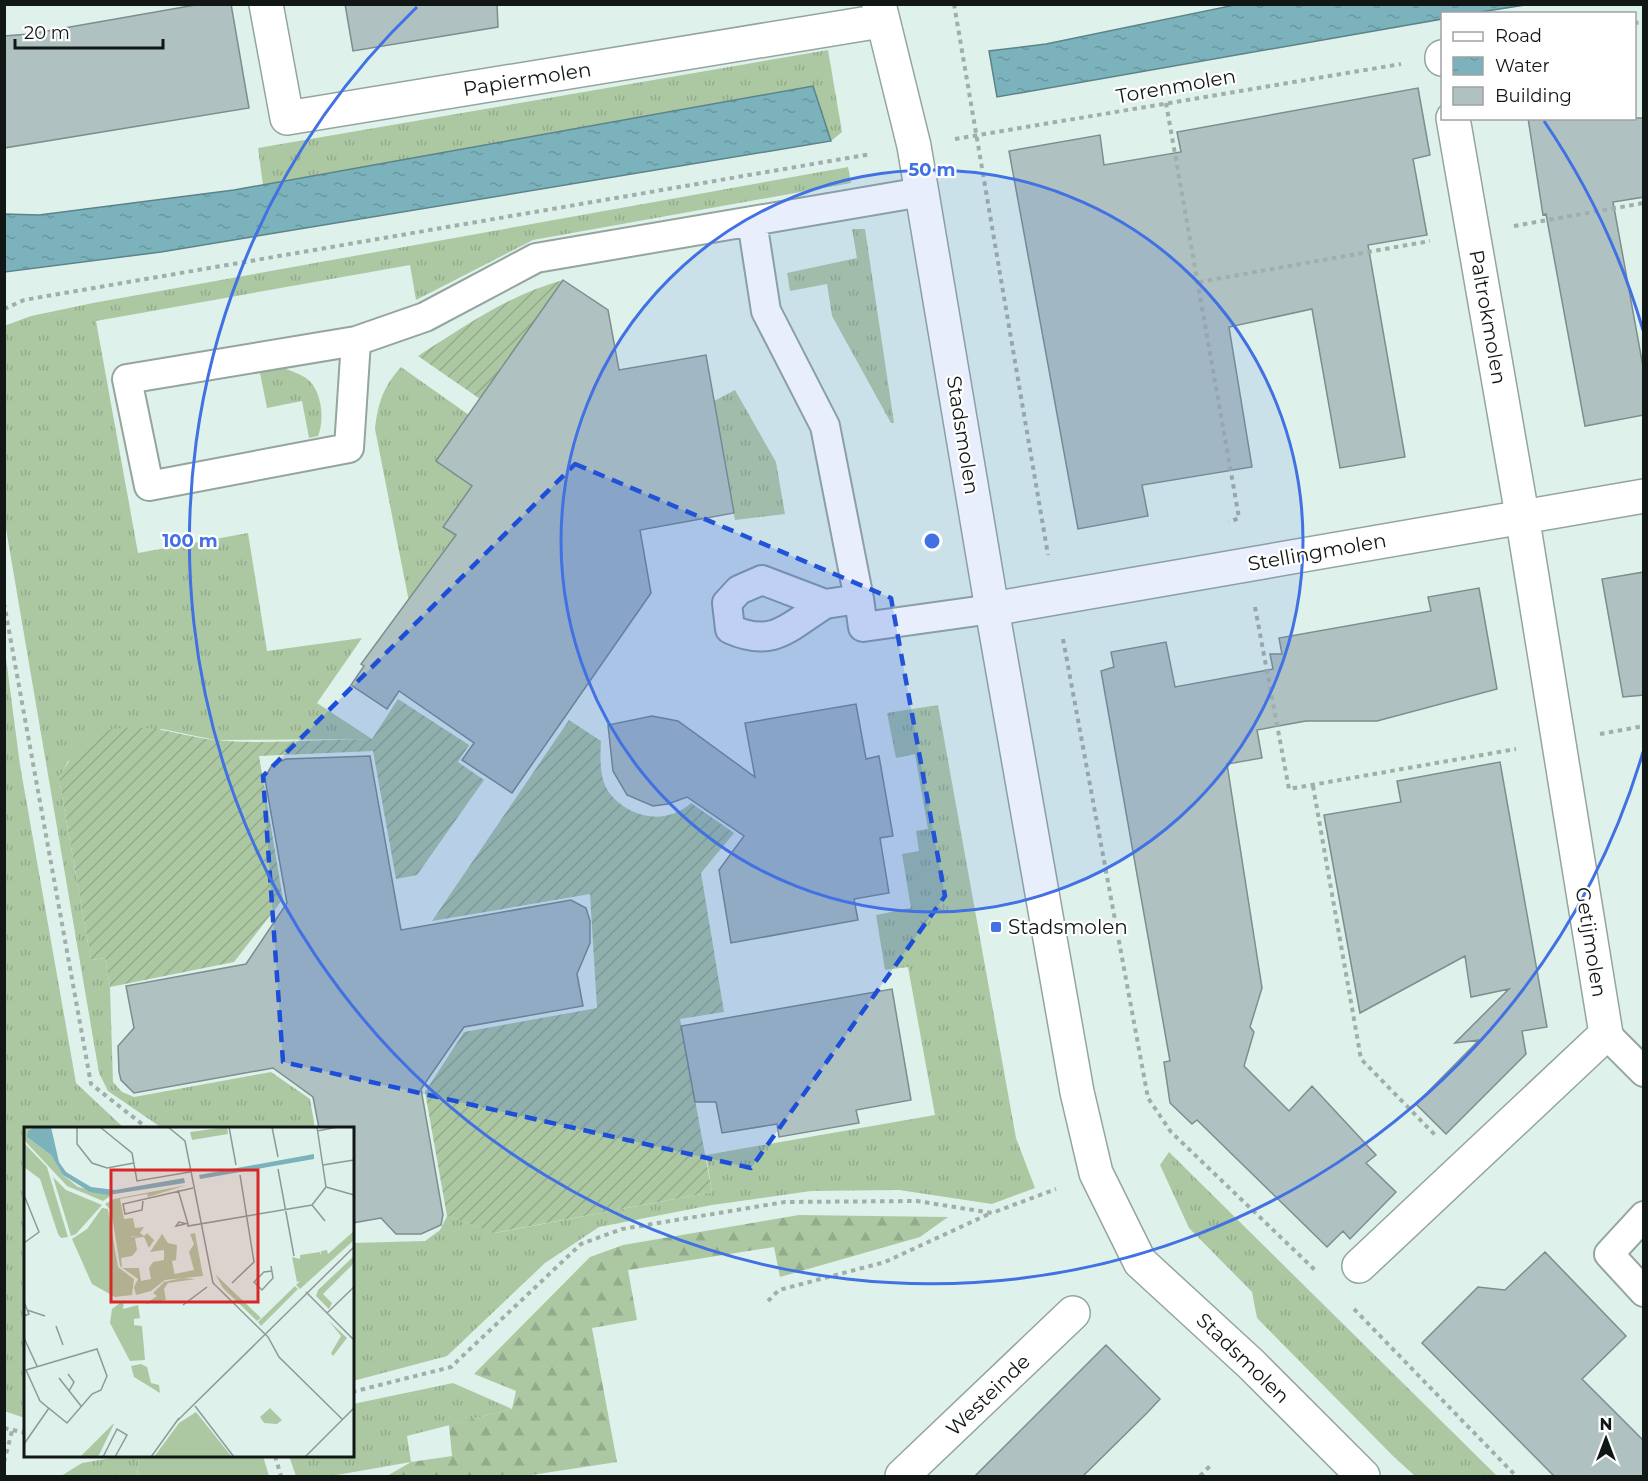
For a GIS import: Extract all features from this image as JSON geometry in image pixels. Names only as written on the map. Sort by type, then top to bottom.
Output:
[{"type":"street","name":"Papiermolen","points":[[266,4],[287,118],[880,13]]},
{"type":"street","name":"Stadsmolen","points":[[880,13],[915,146],[992,609],[1077,1092],[1096,1173],[1140,1262],[1251,1364],[1363,1476]]},
{"type":"street","name":"Paltrokmolen","points":[[1453,120],[1522,515]]},
{"type":"street","name":"Stellingmolen","points":[[992,609],[1522,515],[1644,496]]},
{"type":"street","name":"Getijmolen","points":[[1522,515],[1606,1034]]},
{"type":"street","points":[[1359,1266],[1464,1164],[1606,1034]]},
{"type":"street","name":"Westeinde","points":[[902,1476],[1073,1313]]},
{"type":"lane","points":[[356,341],[349,448],[149,486],[128,379],[356,341],[425,317],[536,258],[922,192]]},
{"type":"lane","points":[[752,221],[766,311],[825,426],[863,627],[992,609]]},
{"type":"lane","points":[[825,604],[859,599]]},
{"type":"lane","points":[[1606,1034],[1644,1072]]},
{"type":"lane","points":[[1644,1216],[1609,1254],[1644,1292]]},
{"type":"path","points":[[954,4],[1056,598],[1148,1098],[1171,1132],[1326,1281]]},
{"type":"path","name":"Torenmolen","points":[[4,309],[24,300],[976,135],[1441,58]]},
{"type":"path","points":[[1166,103],[1239,518],[1219,527],[1236,566],[1289,789],[1644,726]]},
{"type":"path","points":[[1199,282],[1644,203]]},
{"type":"path","points":[[4,603],[91,1084],[146,1127]]},
{"type":"path","points":[[1313,786],[1360,1059],[1464,1164]]},
{"type":"path","points":[[768,1301],[779,1290],[885,1262],[992,1213],[1096,1173]]},
{"type":"path","points":[[354,1391],[451,1367],[581,1244],[622,1229],[785,1202],[917,1202],[992,1213]]},
{"type":"path","points":[[1351,1306],[1516,1476]]},
{"type":"path","points":[[4,1428],[24,1433]]},
{"type":"path","points":[[4,1462],[12,1431]]},
{"type":"path","points":[[275,1457],[281,1476]]},
{"type":"path","points":[[1200,1476],[1212,1464]]},
{"type":"highlighted area","points":[[575,464],[891,598],[945,896],[751,1168],[283,1062],[263,776]]},
{"type":"green space","points":[[828,50],[842,132],[831,141],[813,86],[263,185],[258,148]]},
{"type":"green space","points":[[848,167],[851,183],[533,240],[416,300],[410,265],[96,321],[138,553],[248,533],[267,651],[362,638],[317,703],[372,739],[215,740],[162,729],[68,761],[59,779],[91,960],[105,958],[110,987],[113,1082],[122,1092],[134,1097],[271,1072],[310,1099],[315,1127],[161,1127],[108,1091],[99,1073],[5,523],[4,326],[31,316]]},
{"type":"green space","points":[[852,229],[865,229],[894,423],[891,423],[832,316],[827,284],[790,291],[787,273],[857,258]]},
{"type":"green space","points":[[563,280],[480,399],[418,356],[506,303],[543,286]]},
{"type":"green space","points":[[401,367],[469,415],[472,486],[444,527],[456,535],[421,584],[412,617],[375,429],[382,396]]},
{"type":"green space","points":[[284,368],[306,378],[316,389],[321,405],[318,436],[309,438],[302,401],[267,408],[260,373]]},
{"type":"green space","points":[[735,390],[776,462],[785,514],[735,520],[714,401]]},
{"type":"green space","points":[[5,651],[20,765],[76,1083],[123,1127],[24,1127],[24,1418],[4,1411]]},
{"type":"green space","points":[[398,699],[469,745],[458,762],[484,780],[417,875],[396,879],[373,751],[259,756],[283,899],[234,962],[110,987],[105,958],[91,960],[59,779],[67,764],[84,744],[106,731],[134,727],[234,741],[372,739]]},
{"type":"green space","points":[[938,705],[1016,1138],[1035,1188],[992,1204],[899,1190],[811,1191],[712,1205],[599,1227],[545,1263],[447,1356],[354,1381],[354,1243],[425,1241],[440,1230],[447,1216],[495,1233],[712,1192],[706,1155],[935,1115],[908,967],[885,970],[876,915],[911,908],[902,854],[919,851],[916,831],[928,829],[915,754],[896,758],[887,713]]},
{"type":"green space","points":[[569,720],[601,741],[604,783],[619,803],[639,814],[661,816],[682,810],[691,803],[734,833],[701,873],[724,1012],[680,1019],[712,1192],[494,1233],[447,1216],[425,1092],[464,1032],[597,1008],[590,894],[432,921]]},
{"type":"green space","points":[[1169,1152],[1497,1476],[1415,1476],[1393,1456],[1257,1318],[1252,1292],[1189,1228],[1160,1165]]},
{"type":"green space","points":[[799,1215],[948,1217],[920,1237],[780,1277],[774,1247],[628,1270],[637,1320],[592,1328],[617,1462],[525,1476],[387,1476],[411,1462],[452,1456],[449,1425],[512,1409],[516,1391],[474,1374],[590,1257],[623,1245]]},
{"type":"green space","points":[[453,1383],[512,1409],[407,1436],[411,1462],[331,1476],[296,1476],[289,1457],[354,1457],[354,1404]]},
{"type":"green space","points":[[117,1457],[139,1457],[137,1476],[61,1476],[82,1463]]},
{"type":"green space","points":[[139,1457],[263,1457],[269,1476],[137,1476]]},
{"type":"water","points":[[1235,4],[1525,5],[1480,12],[1441,12],[1441,19],[997,97],[989,51],[1046,44]]},
{"type":"water","points":[[813,86],[831,141],[161,252],[5,272],[5,214],[39,215],[234,190]]},
{"type":"building","points":[[201,4],[231,4],[249,108],[4,148],[4,36],[30,34]]},
{"type":"building","points":[[345,4],[497,4],[498,27],[353,51]]},
{"type":"building","points":[[1418,88],[1430,155],[1413,159],[1427,235],[1368,245],[1405,457],[1340,468],[1312,309],[1229,327],[1252,467],[1142,485],[1148,516],[1078,529],[1009,151],[1100,135],[1104,165],[1181,152],[1177,132]]},
{"type":"building","points":[[1636,118],[1644,118],[1644,197],[1613,202],[1644,372],[1644,415],[1585,426],[1546,214],[1543,215],[1528,120],[1636,120]]},
{"type":"building","points":[[563,280],[608,310],[619,370],[706,355],[734,513],[640,530],[651,593],[512,793],[462,760],[474,743],[399,691],[387,709],[351,685],[364,666],[361,664],[456,535],[443,527],[472,486],[436,461]]},
{"type":"building","points":[[1644,572],[1644,695],[1623,697],[1602,579]]},
{"type":"building","points":[[1479,588],[1497,689],[1377,721],[1306,721],[1257,730],[1262,758],[1227,764],[1262,988],[1250,1027],[1254,1032],[1244,1066],[1289,1111],[1312,1086],[1376,1155],[1366,1163],[1396,1192],[1350,1239],[1343,1231],[1327,1247],[1197,1120],[1192,1124],[1170,1103],[1164,1062],[1170,1061],[1101,671],[1114,667],[1111,652],[1166,642],[1175,687],[1273,669],[1270,654],[1282,654],[1279,638],[1431,611],[1428,597]]},
{"type":"building","points":[[856,704],[866,759],[879,756],[893,836],[880,838],[889,893],[854,899],[858,920],[731,943],[719,870],[744,836],[687,797],[668,804],[653,806],[627,795],[613,771],[608,725],[652,716],[678,721],[755,777],[745,723]]},
{"type":"building","points":[[370,756],[401,930],[571,900],[586,908],[590,921],[590,943],[577,974],[583,1006],[464,1027],[421,1089],[443,1215],[441,1225],[421,1234],[396,1234],[381,1218],[354,1223],[354,1127],[319,1127],[313,1097],[273,1068],[134,1093],[121,1080],[118,1046],[134,1028],[126,986],[246,964],[287,903],[265,777],[272,765],[286,759]]},
{"type":"building","points":[[1500,762],[1547,1027],[1522,1031],[1526,1054],[1446,1134],[1416,1104],[1479,1040],[1455,1043],[1509,989],[1471,997],[1465,956],[1360,1013],[1324,815],[1401,802],[1397,781]]},
{"type":"building","points":[[892,989],[911,1100],[856,1110],[859,1123],[779,1137],[777,1124],[722,1133],[716,1102],[695,1102],[681,1026]]},
{"type":"building","points":[[1545,1252],[1626,1336],[1582,1379],[1644,1441],[1644,1476],[1554,1476],[1422,1343],[1478,1287],[1505,1290]]},
{"type":"building","points":[[1106,1345],[1160,1399],[1147,1413],[1083,1476],[975,1476]]},
{"type":"place","name":"Stadsmolen","points":[[996,927]]}]
